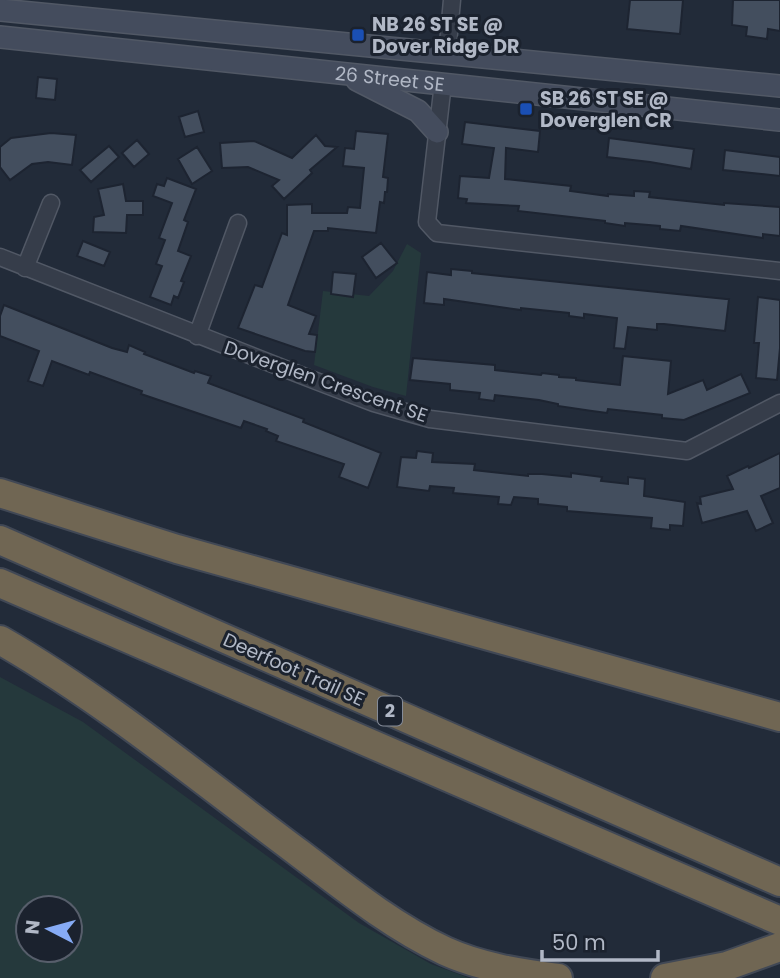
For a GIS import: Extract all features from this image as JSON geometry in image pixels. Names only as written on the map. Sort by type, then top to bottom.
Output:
[{"type":"highway","points":[[0,493],[177,549],[780,717]]},
{"type":"highway","name":"Deerfoot Trail SE","points":[[0,540],[780,882]]},
{"type":"highway","name":"Deerfoot Trail SE","points":[[0,583],[780,921]]},
{"type":"highway","points":[[0,640],[103,705],[405,929],[445,951],[482,964],[558,978]]},
{"type":"highway","points":[[665,978],[727,965],[780,947]]},
{"type":"street","points":[[452,0],[426,222],[437,233],[780,271]]},
{"type":"street","name":"26 Street SE","points":[[0,10],[780,86]]},
{"type":"street","name":"26 Street SE","points":[[0,37],[780,120]]},
{"type":"street","points":[[343,73],[418,111],[437,132]]},
{"type":"street","points":[[25,268],[51,203]]},
{"type":"street","points":[[197,336],[238,223]]},
{"type":"street","name":"Doverglen Crescent SE","points":[[0,257],[197,336],[374,402],[430,419],[687,452],[780,403]]},
{"type":"green space","points":[[407,244],[421,253],[406,396],[314,365],[323,291],[369,296],[393,271]]},
{"type":"green space","points":[[0,677],[83,722],[359,923],[431,964],[469,978],[0,978]]},
{"type":"building","points":[[630,0],[683,0],[680,34],[627,29]]},
{"type":"building","points":[[733,0],[780,0],[780,31],[768,29],[767,39],[746,36],[747,27],[732,25]]},
{"type":"building","points":[[38,77],[57,79],[55,100],[36,98]]},
{"type":"building","points":[[198,111],[204,132],[185,137],[179,117]]},
{"type":"building","points":[[465,122],[540,131],[538,152],[506,148],[505,179],[571,186],[570,191],[608,196],[634,196],[634,191],[650,192],[649,197],[724,205],[780,207],[780,236],[763,234],[763,238],[681,226],[680,231],[660,229],[660,226],[625,223],[625,226],[605,221],[518,211],[519,206],[466,203],[467,199],[458,198],[460,176],[489,178],[494,148],[462,144]]},
{"type":"building","points":[[356,131],[388,134],[383,177],[388,178],[387,192],[384,203],[380,202],[376,233],[328,228],[328,231],[314,231],[288,305],[316,316],[309,334],[317,335],[315,352],[238,328],[255,285],[262,287],[282,233],[287,235],[287,205],[312,204],[312,213],[347,213],[348,207],[360,208],[364,168],[343,166],[345,148],[354,149]]},
{"type":"building","points":[[51,133],[76,135],[72,165],[48,162],[32,164],[10,180],[0,167],[0,147],[11,138]]},
{"type":"building","points":[[316,135],[325,146],[337,147],[310,170],[312,173],[284,199],[272,186],[279,180],[248,167],[222,168],[220,143],[254,141],[292,158]]},
{"type":"building","points":[[609,138],[694,149],[691,169],[607,157]]},
{"type":"building","points":[[137,140],[149,154],[134,167],[122,153]]},
{"type":"building","points":[[109,146],[119,157],[91,182],[80,170]]},
{"type":"building","points":[[197,147],[212,171],[192,184],[178,159]]},
{"type":"building","points":[[725,150],[780,157],[780,176],[723,170]]},
{"type":"building","points":[[167,178],[196,189],[184,220],[188,222],[178,251],[191,256],[181,281],[184,282],[178,298],[174,296],[171,305],[150,297],[162,266],[156,264],[165,240],[159,238],[172,203],[153,196],[157,184],[164,186]]},
{"type":"building","points":[[123,184],[126,201],[143,201],[143,215],[127,215],[126,233],[93,232],[94,217],[104,215],[98,189]]},
{"type":"building","points":[[83,241],[110,252],[104,266],[77,256]]},
{"type":"building","points":[[381,243],[397,263],[376,278],[362,257]]},
{"type":"building","points":[[451,269],[729,299],[725,331],[664,324],[657,324],[657,330],[628,327],[625,349],[614,348],[617,318],[584,314],[584,318],[569,316],[569,313],[521,310],[444,299],[444,305],[424,303],[427,272],[451,275]]},
{"type":"building","points":[[333,272],[356,274],[353,297],[331,294]]},
{"type":"building","points":[[758,297],[780,300],[777,380],[756,378],[759,343],[754,343]]},
{"type":"building","points":[[4,305],[112,348],[127,352],[129,345],[145,352],[144,354],[194,373],[195,371],[211,376],[208,383],[304,419],[303,422],[381,453],[368,488],[339,477],[344,464],[276,441],[278,436],[266,431],[267,429],[244,421],[241,428],[141,394],[142,391],[90,372],[89,375],[52,361],[43,386],[28,381],[39,351],[0,336],[0,316]]},
{"type":"building","points":[[623,356],[671,361],[668,394],[703,380],[707,390],[741,374],[750,393],[684,420],[608,409],[607,413],[495,395],[494,401],[479,399],[480,393],[450,390],[450,384],[410,380],[413,358],[495,365],[495,370],[559,375],[576,380],[620,385]]},
{"type":"building","points":[[417,451],[433,453],[432,462],[475,464],[474,470],[528,476],[542,474],[571,477],[571,473],[602,477],[601,481],[628,484],[628,477],[645,479],[644,496],[685,502],[683,526],[670,525],[670,530],[651,528],[652,518],[567,511],[567,507],[538,504],[538,499],[514,497],[511,505],[498,504],[499,497],[453,493],[454,488],[430,486],[429,491],[397,487],[401,457],[416,458]]},
{"type":"building","points":[[780,453],[780,488],[761,496],[773,523],[756,531],[747,511],[702,523],[697,503],[701,504],[700,497],[733,489],[727,476]]},
{"type":"place","name":"NB 26 ST SE @ Dover Ridge DR","points":[[358,35]]},
{"type":"place","name":"SB 26 ST SE @ Doverglen CR","points":[[526,109]]}]
